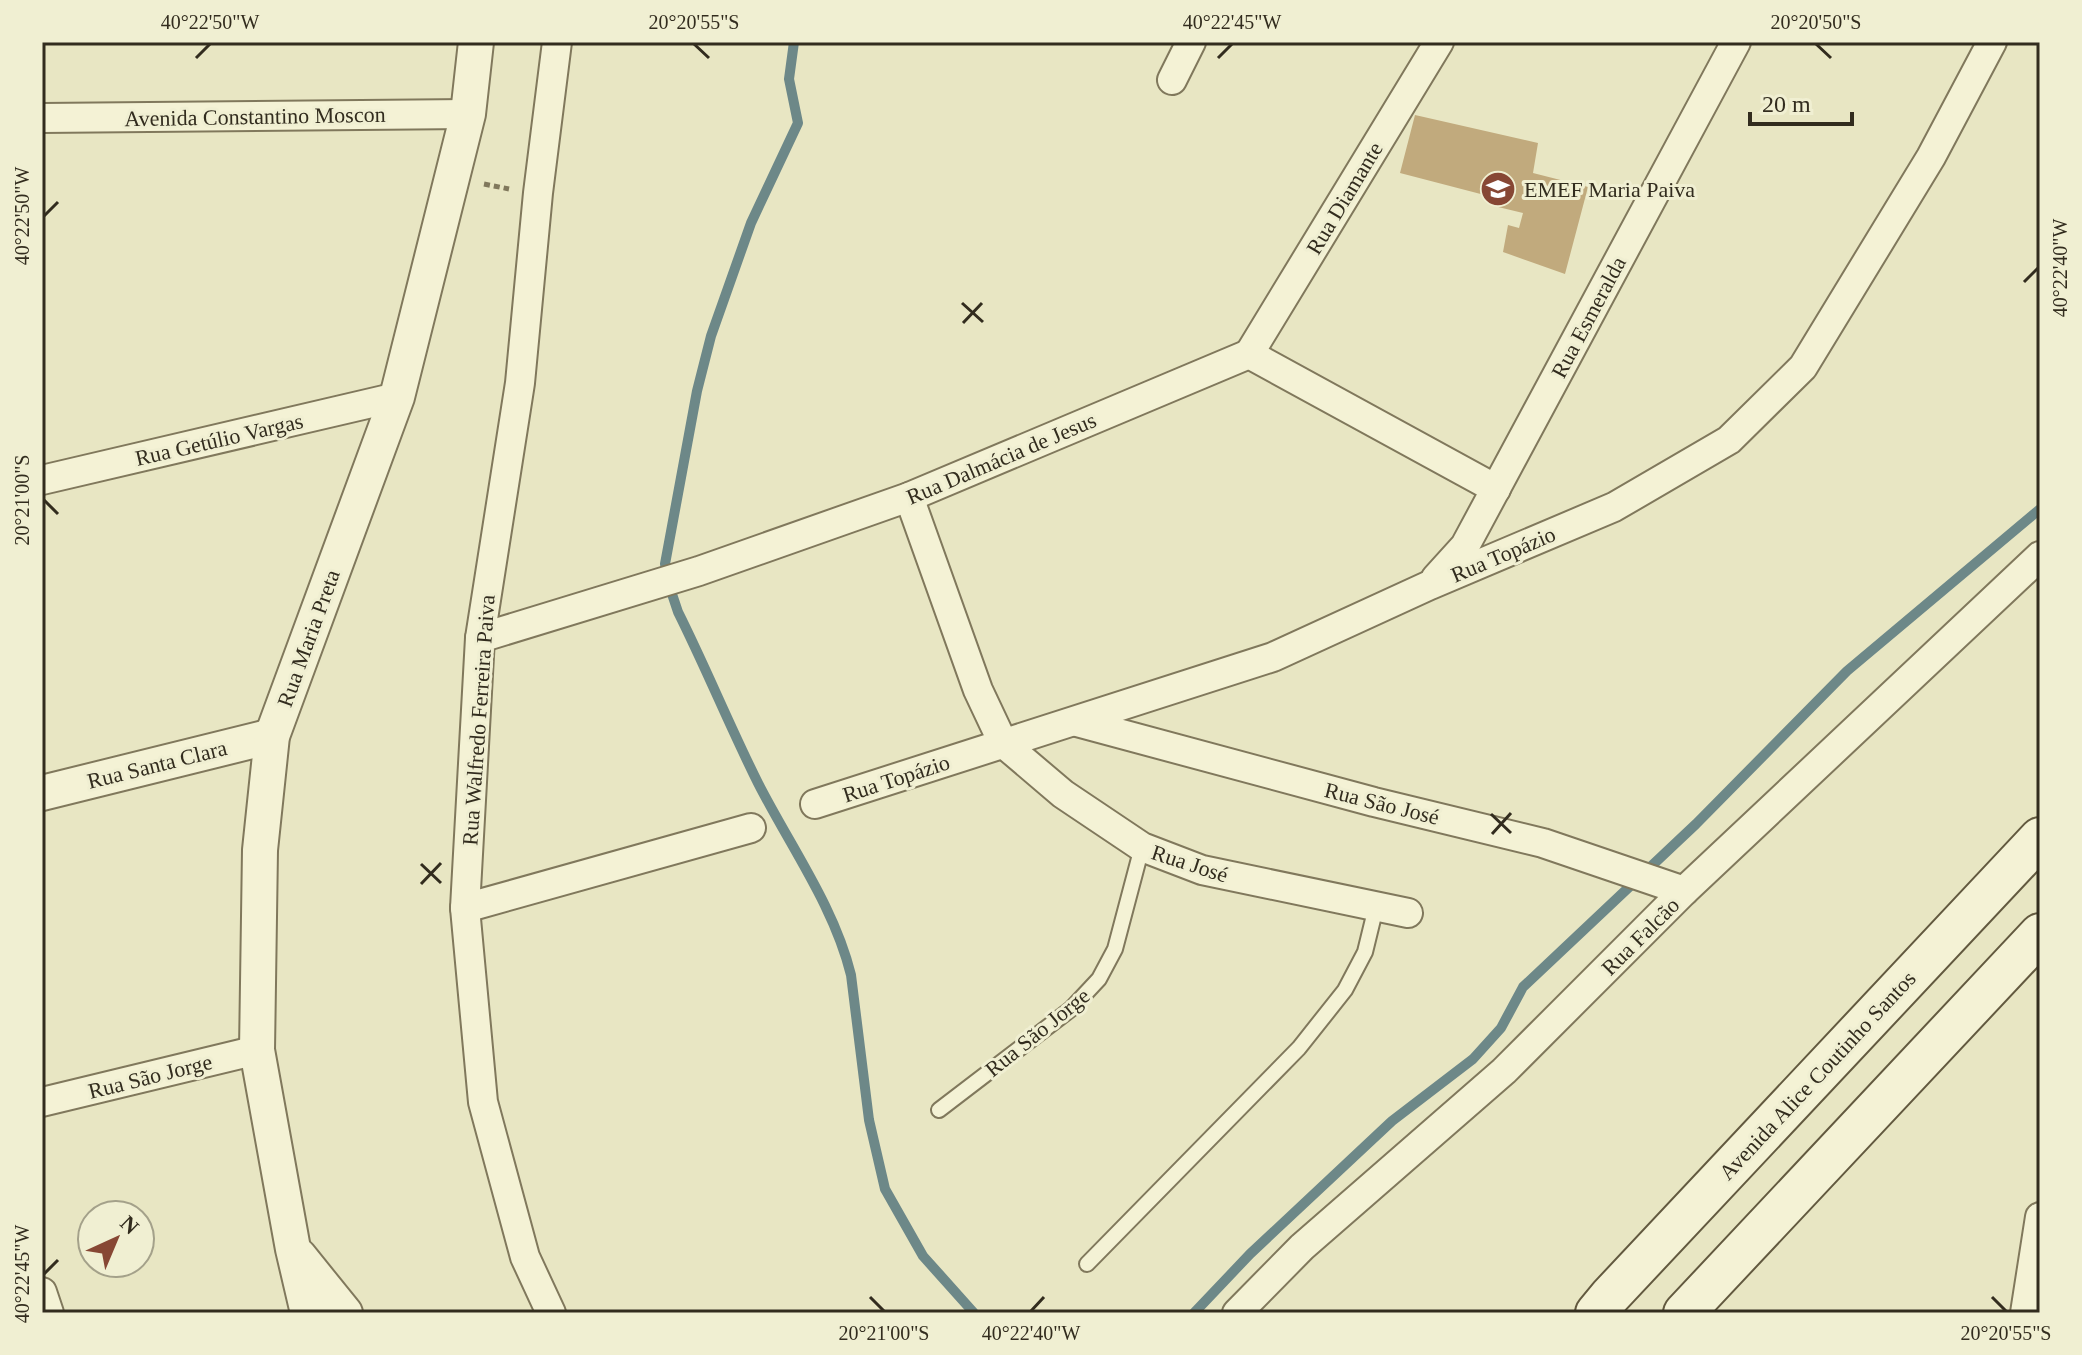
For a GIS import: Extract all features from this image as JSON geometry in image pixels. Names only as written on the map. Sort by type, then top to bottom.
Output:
[{"type":"main road","name":"Avenida Alice Coutinho Santos","points":[[1596,1313],[2040,838]]},
{"type":"main road","points":[[1684,1313],[2040,934]]},
{"type":"street","name":"Rua Maria Preta","points":[[308,1313],[293,1249],[257,1050],[260,850],[272,736],[397,397],[468,114],[476,42]]},
{"type":"street","name":"Rua Walfredo Ferreira Paiva","points":[[551,1313],[525,1257],[483,1102],[465,908],[480,638],[520,383],[557,42]]},
{"type":"street","points":[[1172,80],[1191,42]]},
{"type":"street","name":"Rua Diamante","points":[[1249,354],[1439,42]]},
{"type":"street","name":"Rua Esmeralda","points":[[1430,585],[1465,546],[1736,42]]},
{"type":"street","name":"Rua Topázio","points":[[815,804],[1273,657],[1430,585],[1614,507],[1729,440],[1803,367],[1931,157],[1992,42]]},
{"type":"street","name":"Avenida Constantino Moscon","points":[[42,118],[468,114]]},
{"type":"street","points":[[1249,354],[1496,489]]},
{"type":"street","name":"Rua Dalmácia de Jesus","points":[[480,638],[699,571],[909,497],[1249,354]]},
{"type":"street","name":"Rua Getúlio Vargas","points":[[42,480],[397,397]]},
{"type":"street","points":[[909,497],[978,690],[1003,743]]},
{"type":"street","name":"Rua Falcão","points":[[1237,1313],[1302,1247],[1504,1071],[1684,891],[2040,556]]},
{"type":"street","name":"Rua São José","points":[[1077,722],[1374,802],[1543,843],[1684,891]]},
{"type":"street","name":"Rua Santa Clara","points":[[42,793],[272,736]]},
{"type":"street","name":"Rua José","points":[[1003,743],[1063,794],[1142,847],[1202,870],[1408,913]]},
{"type":"street","points":[[465,908],[751,828]]},
{"type":"street","name":"Rua São Jorge","points":[[42,1102],[257,1050]]},
{"type":"street","points":[[2025,1313],[2040,1217]]},
{"type":"street","points":[[293,1249],[345,1313]]},
{"type":"street","points":[[42,1292],[49,1313]]},
{"type":"lane","name":"Rua São Jorge","points":[[939,1110],[1071,1009],[1099,979],[1115,949],[1142,847]]},
{"type":"lane","points":[[1087,1264],[1299,1048],[1345,990],[1365,952],[1376,907]]},
{"type":"building","points":[[1415,115],[1538,143],[1533,173],[1588,187],[1565,274],[1503,252],[1508,225],[1519,228],[1523,213],[1494,206],[1496,198],[1400,173]]},
{"type":"waterway","points":[[794,42],[789,79],[798,123],[751,223],[711,336],[697,391],[665,564],[678,612],[758,783],[823,901],[843,950],[851,975],[869,1120],[885,1189],[923,1256],[974,1313]]},
{"type":"waterway","points":[[1194,1313],[1250,1254],[1392,1121],[1473,1059],[1501,1028],[1523,987],[1696,824],[1847,671],[2040,509]]},
{"type":"place","name":"EMEF Maria Paiva","points":[[1498,189]]}]
